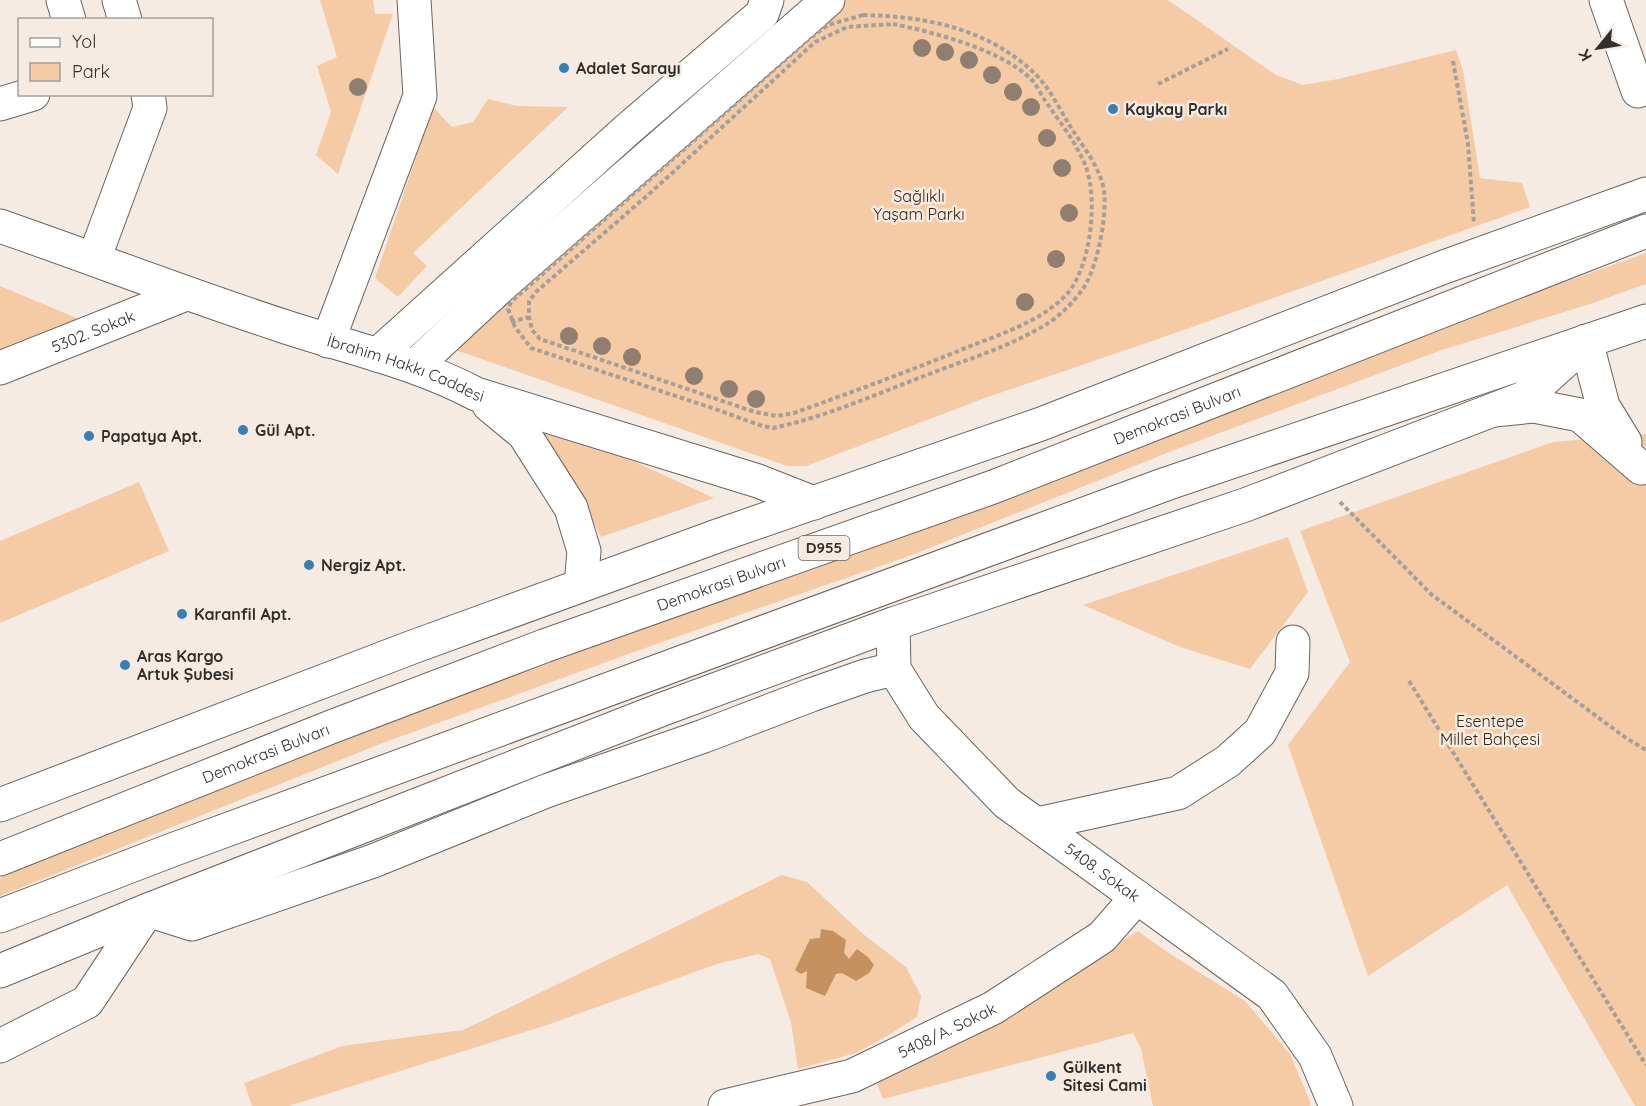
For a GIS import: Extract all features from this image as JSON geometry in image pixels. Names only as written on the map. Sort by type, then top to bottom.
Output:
[{"type":"main road","points":[[63,0],[68,18]]},
{"type":"main road","points":[[119,0],[124,18]]},
{"type":"main road","points":[[328,341],[420,96],[414,0]]},
{"type":"main road","points":[[377,355],[628,129],[762,14],[767,0]]},
{"type":"main road","points":[[415,366],[503,284],[828,0]]},
{"type":"main road","points":[[1606,0],[1638,91]]},
{"type":"main road","points":[[0,104],[26,96]]},
{"type":"main road","points":[[94,259],[150,108],[148,96]]},
{"type":"main road","points":[[0,806],[387,656],[581,585],[1041,424],[1444,267],[1646,194]]},
{"type":"main road","name":"İbrahim Hakkı Caddesi","points":[[0,226],[186,294],[328,341],[415,366],[449,379],[477,394],[758,481],[814,503]]},
{"type":"main road","name":"Demokrasi Bulvarı","points":[[0,859],[331,727],[544,646],[993,487],[1646,231]]},
{"type":"main road","name":"5302. Sokak","points":[[0,368],[186,294]]},
{"type":"main road","points":[[0,916],[1155,488],[1646,321]]},
{"type":"main road","points":[[0,971],[148,910],[652,714],[893,624],[1245,505],[1524,398],[1586,341]]},
{"type":"main road","points":[[1586,341],[1603,406],[1639,459]]},
{"type":"main road","points":[[477,394],[524,434],[571,508],[584,551],[581,585]]},
{"type":"main road","points":[[1492,410],[1534,406],[1580,415],[1639,459]]},
{"type":"main road","points":[[148,910],[192,924],[374,861],[546,792],[704,736],[811,694],[894,669],[893,624]]},
{"type":"main road","points":[[1037,824],[1178,793],[1228,761],[1260,732],[1292,674],[1293,642]]},
{"type":"main road","name":"5408. Sokak","points":[[894,669],[924,717],[1007,803],[1272,995],[1315,1056],[1336,1106]]},
{"type":"main road","name":"5408/A. Sokak","points":[[725,1106],[852,1076],[993,1008],[1102,937],[1137,897]]},
{"type":"main road","points":[[0,1046],[87,1002],[148,910]]},
{"type":"path","points":[[863,15],[936,22],[977,36],[1006,51],[1044,83],[1092,161],[1102,182],[1105,202],[1096,258],[1084,287],[1061,313],[1047,324],[1011,344],[842,407],[773,428],[531,348],[515,327],[508,309],[511,302],[810,38],[828,25],[863,15]]},
{"type":"path","points":[[893,24],[930,31],[973,46],[1007,63],[1030,79],[1069,135],[1086,168],[1092,212],[1089,243],[1081,268],[1067,293],[1028,322],[892,377],[794,413],[777,416],[755,412],[540,339],[532,330],[529,317],[529,301],[537,291],[648,195],[815,42],[848,27],[893,24]]},
{"type":"path","points":[[1158,84],[1228,49]]},
{"type":"path","points":[[1453,61],[1468,144],[1474,225]]},
{"type":"path","points":[[1338,500],[1431,594],[1626,738],[1646,750]]},
{"type":"path","points":[[1409,681],[1646,1065]]},
{"type":"green space","points":[[320,0],[373,0],[375,14],[393,14],[338,174],[316,155],[331,112],[317,66],[337,57]]},
{"type":"green space","name":"Sağlıklı Yaşam Parkı","points":[[847,0],[1168,0],[1276,75],[1303,85],[1338,79],[1456,50],[1463,70],[1480,178],[1522,183],[1530,207],[985,398],[806,466],[787,466],[450,348],[713,112]]},
{"type":"green space","points":[[488,99],[517,106],[568,107],[413,253],[427,266],[398,297],[375,278],[433,107],[452,127],[473,122]]},
{"type":"green space","points":[[1646,253],[1646,284],[1442,350],[1177,449],[912,555],[380,744],[0,896],[0,878],[319,748],[642,624],[1448,324]]},
{"type":"green space","points":[[0,286],[79,319],[0,351]]},
{"type":"green space","points":[[538,433],[585,439],[714,498],[601,537],[566,469]]},
{"type":"green space","name":"Esentepe Millet Bahçesi","points":[[1646,434],[1646,1106],[1635,1106],[1507,885],[1368,976],[1288,745],[1350,662],[1300,531],[1553,442]]},
{"type":"green space","points":[[139,482],[169,551],[0,623],[0,541]]},
{"type":"green space","points":[[1288,537],[1308,592],[1250,669],[1180,647],[1083,605]]},
{"type":"green space","points":[[782,875],[807,882],[863,934],[906,967],[921,996],[917,1017],[856,1053],[798,1069],[791,1022],[770,959],[758,954],[717,964],[547,1025],[289,1106],[252,1106],[244,1083],[342,1046],[463,1030]]},
{"type":"green space","points":[[1138,931],[1245,1001],[1290,1054],[1310,1106],[1153,1106],[1141,1049],[1133,1033],[883,1099],[874,1076],[1104,952]]},
{"type":"shaded area","points":[[821,929],[833,931],[846,940],[844,953],[849,959],[857,949],[874,965],[869,973],[856,981],[842,973],[836,974],[825,996],[806,988],[807,971],[801,974],[795,970],[810,939],[820,938]]},
{"type":"place","name":"Adalet Sarayı","points":[[564,68]]},
{"type":"place","name":"Kaykay Parkı","points":[[1113,109]]},
{"type":"place","name":"Gül Apt.","points":[[243,430]]},
{"type":"place","name":"Papatya Apt.","points":[[89,436]]},
{"type":"place","name":"Nergiz Apt.","points":[[309,565]]},
{"type":"place","name":"Karanfil Apt.","points":[[182,614]]},
{"type":"place","name":"Aras Kargo Artuk Şubesi","points":[[125,665]]},
{"type":"place","name":"Gülkent Sitesi Cami","points":[[1051,1076]]}]
